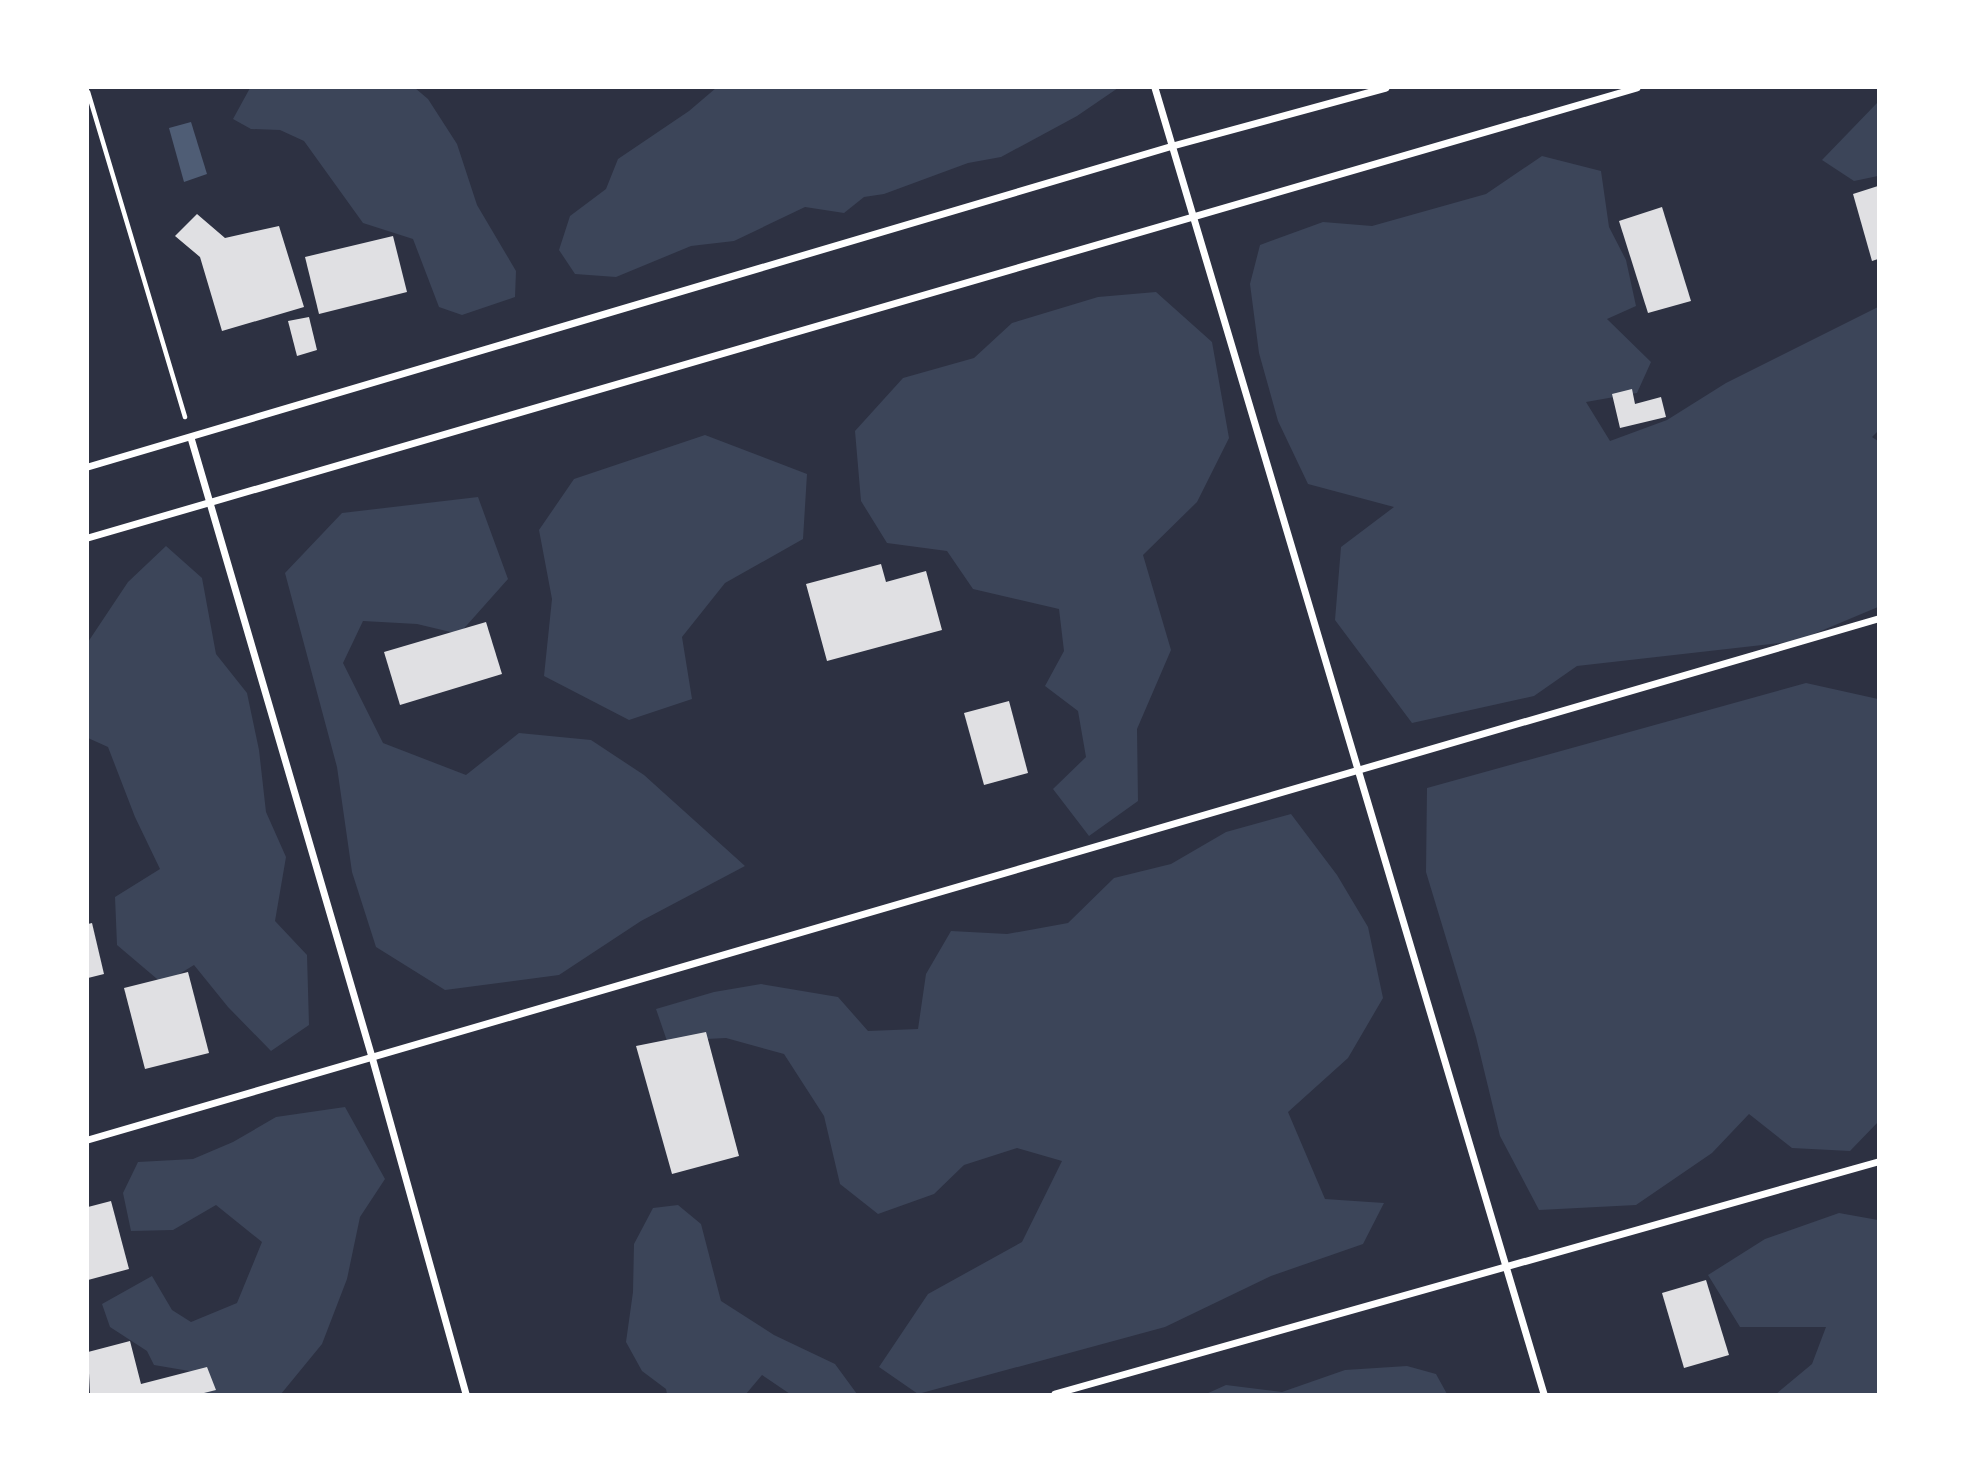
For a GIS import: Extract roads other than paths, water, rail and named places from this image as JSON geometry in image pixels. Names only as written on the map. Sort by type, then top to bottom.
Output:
[{"type":"street","points":[[1155,88],[1544,1395]]},
{"type":"street","points":[[88,467],[1173,146],[1386,88]]},
{"type":"street","points":[[88,538],[1192,215],[1637,88]]},
{"type":"street","points":[[191,438],[212,502],[372,1058],[466,1395]]},
{"type":"street","points":[[88,1140],[1878,619]]},
{"type":"street","points":[[1055,1395],[1878,1162]]}]
